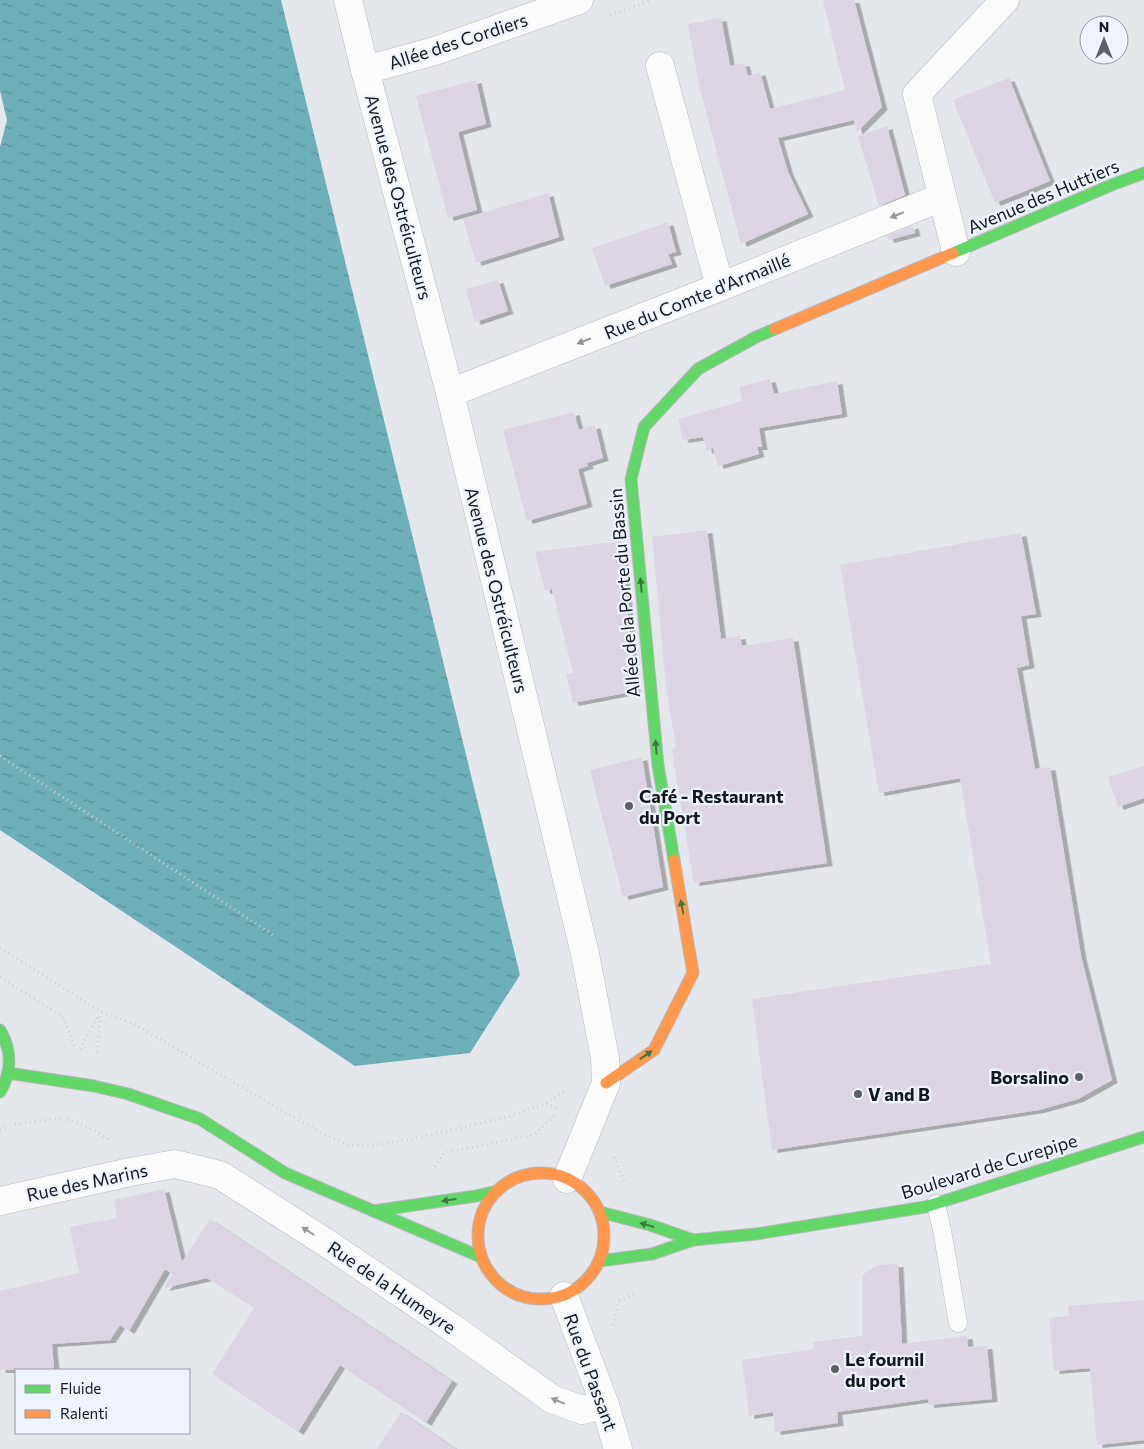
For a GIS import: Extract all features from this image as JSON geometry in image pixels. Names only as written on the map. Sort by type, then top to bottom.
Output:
[{"type":"main road","name":"Avenue des Huttiers","points":[[956,252],[1144,173]]},
{"type":"main road","name":"Allée de la Porte du Bassin","points":[[606,1082],[654,1050],[693,974],[658,765],[631,479],[644,427],[698,369],[756,337],[956,252]]},
{"type":"main road","points":[[0,1030],[10,1055],[8,1074],[0,1092]]},
{"type":"main road","points":[[8,1074],[94,1086],[128,1094],[200,1119],[286,1174],[481,1256]]},
{"type":"main road","name":"Boulevard de Curepipe","points":[[599,1261],[652,1254],[693,1240],[756,1234],[925,1207],[1144,1137]]},
{"type":"main road","points":[[530,1174],[549,1174],[567,1179],[581,1186],[592,1198],[600,1212],[604,1229],[604,1245],[599,1261],[591,1275],[579,1287],[564,1296],[544,1299],[524,1297],[505,1288],[490,1274],[481,1256],[478,1239],[479,1222],[486,1205],[497,1191],[512,1180],[530,1174]]},
{"type":"main road","points":[[373,1211],[476,1196],[497,1191]]},
{"type":"main road","name":"Boulevard de Curepipe","points":[[600,1212],[650,1225],[693,1240]]},
{"type":"street","name":"Avenue des Ostréiculteurs","points":[[348,0],[450,393],[585,954],[605,1058],[606,1082],[567,1179]]},
{"type":"street","name":"Allée des Cordiers","points":[[365,70],[435,51],[579,0]]},
{"type":"street","points":[[956,252],[917,94],[1005,0]]},
{"type":"street","points":[[660,66],[720,287]]},
{"type":"street","name":"Rue du Comte d'Armaillé","points":[[450,393],[942,197]]},
{"type":"street","name":"Rue des Marins","points":[[0,1201],[175,1164]]},
{"type":"street","name":"Rue de la Humeyre","points":[[175,1164],[220,1175],[325,1242],[451,1327],[552,1399],[582,1410],[605,1405]]},
{"type":"street","name":"Rue du Passant","points":[[564,1296],[605,1405],[618,1449]]},
{"type":"lane","points":[[936,1204],[958,1323]]},
{"type":"path","points":[[0,756],[273,935]]},
{"type":"path","points":[[0,948],[100,1012],[134,1024],[279,1109],[347,1145],[372,1146],[412,1139],[508,1117],[546,1103],[560,1110]]},
{"type":"path","points":[[0,977],[64,1018],[77,1055],[100,1012]]},
{"type":"path","points":[[611,1332],[619,1301],[644,1288]]},
{"type":"water","points":[[0,0],[281,0],[520,975],[470,1053],[355,1066],[0,830],[0,147],[7,120],[0,91]]},
{"type":"building","points":[[823,0],[854,0],[882,107],[857,132],[854,120],[778,138],[788,172],[808,214],[741,244],[699,85],[688,24],[721,18],[730,66],[744,63],[748,76],[760,72],[770,109],[845,90]]},
{"type":"building","points":[[1009,78],[1050,181],[995,203],[953,100]]},
{"type":"building","points":[[476,80],[486,124],[458,132],[477,210],[448,218],[416,96]]},
{"type":"building","points":[[887,126],[905,195],[879,206],[858,136]]},
{"type":"building","points":[[548,193],[559,237],[476,263],[463,219]]},
{"type":"building","points":[[668,222],[676,252],[668,254],[672,264],[605,286],[592,248]]},
{"type":"building","points":[[913,225],[915,233],[889,240],[887,236]]},
{"type":"building","points":[[498,280],[508,311],[475,322],[466,289]]},
{"type":"building","points":[[770,379],[774,394],[837,381],[842,414],[759,428],[762,447],[757,447],[759,454],[718,466],[713,448],[707,451],[703,437],[683,440],[678,419],[742,401],[739,387]]},
{"type":"building","points":[[574,412],[579,430],[595,425],[603,458],[587,463],[588,466],[578,469],[587,504],[527,521],[503,430]]},
{"type":"building","points":[[707,530],[721,639],[740,636],[742,646],[793,638],[827,863],[694,883],[672,749],[676,748],[666,686],[652,537]]},
{"type":"building","points":[[1021,533],[1036,614],[1021,616],[1029,665],[1017,668],[1035,769],[1050,767],[1081,956],[1112,1080],[1078,1099],[1039,1110],[772,1150],[752,999],[991,964],[960,778],[879,793],[840,565]]},
{"type":"building","points":[[621,541],[635,691],[573,703],[566,674],[573,673],[552,589],[545,591],[535,552]]},
{"type":"building","points":[[642,757],[663,887],[623,897],[590,770]]},
{"type":"building","points":[[1144,766],[1144,798],[1118,807],[1108,777]]},
{"type":"building","points":[[164,1189],[182,1262],[210,1219],[452,1381],[426,1423],[340,1365],[298,1432],[212,1374],[254,1308],[207,1278],[164,1288],[173,1274],[165,1269],[129,1331],[120,1325],[110,1340],[52,1344],[54,1369],[0,1370],[0,1291],[79,1273],[70,1227],[117,1218],[114,1200]]},
{"type":"building","points":[[898,1264],[902,1344],[967,1336],[968,1347],[987,1346],[992,1399],[929,1405],[928,1399],[837,1412],[838,1423],[775,1432],[773,1412],[749,1416],[742,1360],[814,1349],[813,1342],[862,1336],[862,1275],[877,1265]]},
{"type":"building","points":[[1144,1300],[1144,1440],[1097,1445],[1090,1368],[1054,1371],[1049,1318],[1069,1316],[1068,1306]]},
{"type":"building","points":[[401,1412],[456,1449],[377,1449]]},
{"type":"traffic: fast","points":[[953,253],[1144,173]]},
{"type":"traffic: fast","points":[[674,860],[658,765],[631,479],[644,427],[698,369],[756,337],[775,329]]},
{"type":"traffic: fast","points":[[0,1030],[7,1045],[9,1061],[7,1077],[0,1092]]},
{"type":"traffic: fast","points":[[8,1073],[94,1086],[128,1094],[200,1119],[285,1173],[481,1257]]},
{"type":"traffic: fast","points":[[599,1261],[652,1254],[693,1240],[756,1234],[925,1207],[1144,1137]]},
{"type":"traffic: fast","points":[[373,1211],[476,1196],[497,1191]]},
{"type":"traffic: fast","points":[[600,1212],[650,1225],[693,1240]]},
{"type":"traffic: slow","points":[[775,329],[953,253]]},
{"type":"traffic: slow","points":[[606,1083],[654,1050],[693,973],[674,860]]},
{"type":"traffic: slow","points":[[541,1173],[565,1178],[586,1191],[599,1212],[604,1236],[599,1260],[586,1281],[565,1294],[541,1299],[517,1294],[496,1281],[483,1260],[478,1236],[483,1212],[496,1191],[517,1178],[541,1173]]},
{"type":"place","name":"Café - Restaurant du Port","points":[[629,806]]},
{"type":"place","name":"Borsalino","points":[[1079,1077]]},
{"type":"place","name":"V and B","points":[[858,1094]]},
{"type":"place","name":"Le fournil du port","points":[[835,1369]]}]
